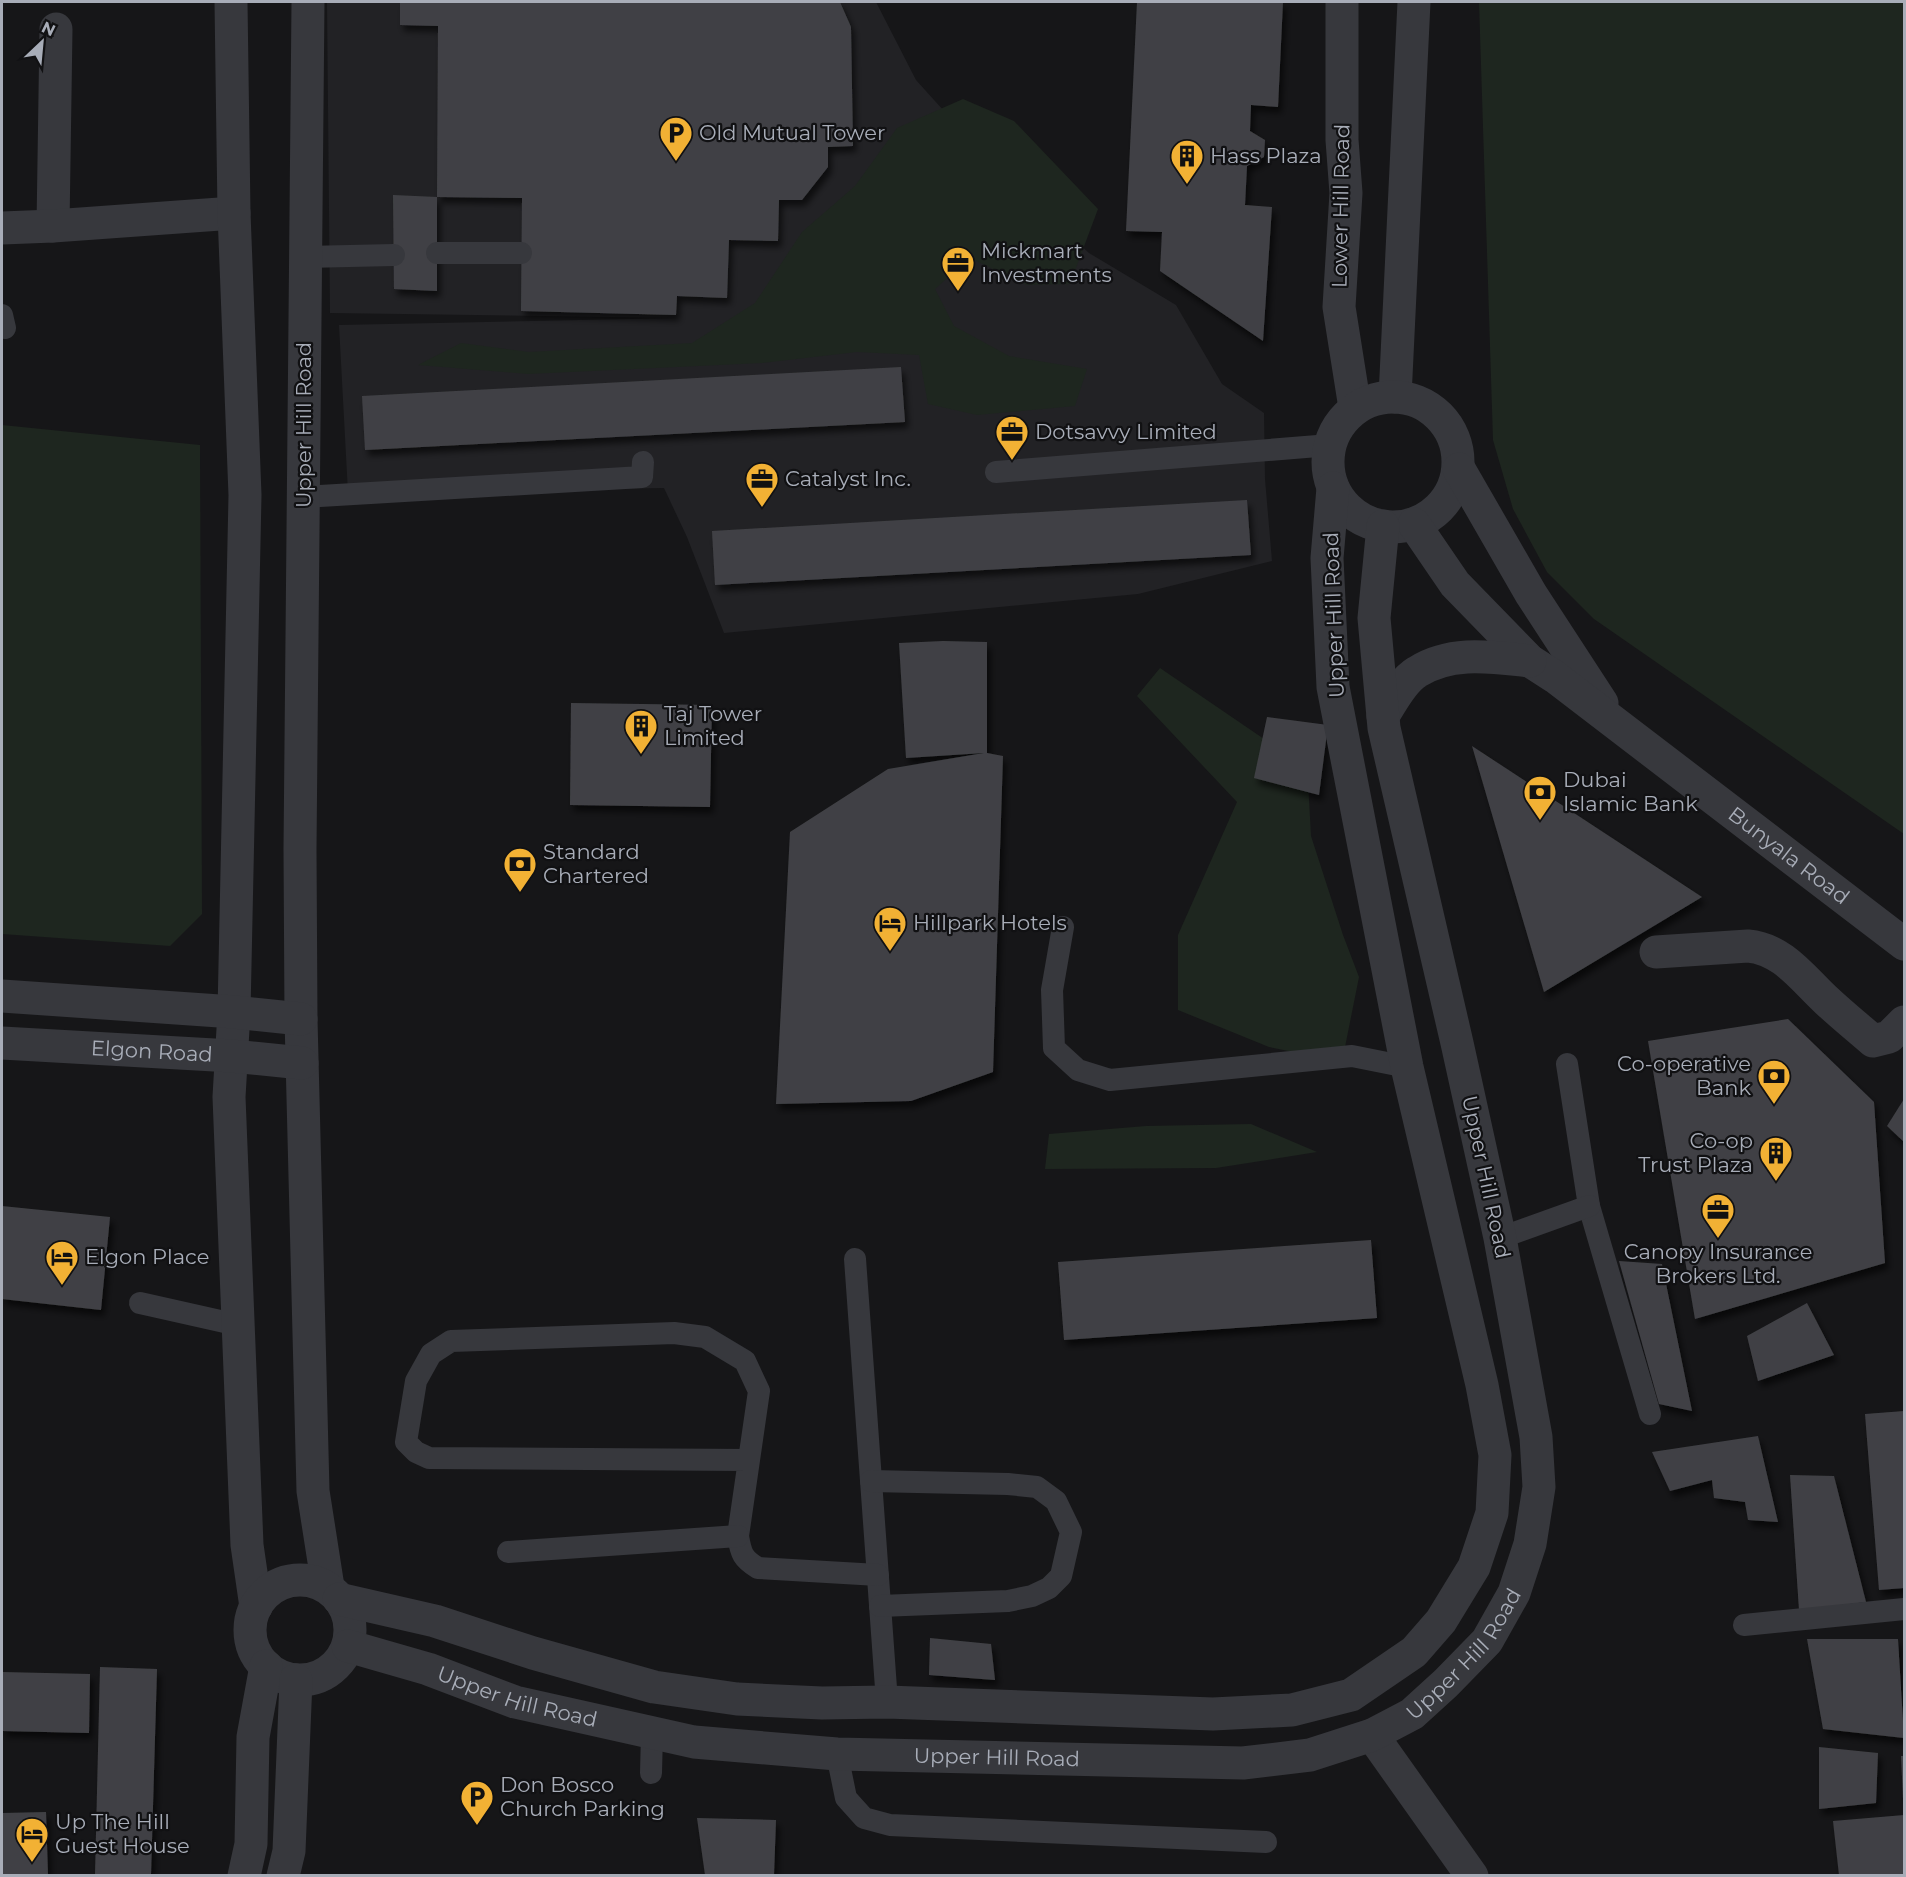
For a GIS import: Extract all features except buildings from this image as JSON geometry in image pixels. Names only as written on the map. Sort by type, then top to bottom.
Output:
[{"type":"street","points":[[231,2],[234,213],[245,495],[234,1012],[230,1097],[247,1545],[256,1607]]},
{"type":"street","name":"Upper Hill Road","points":[[308,2],[300,849],[301,1019],[313,1491],[333,1593],[654,1687],[737,1699],[1213,1714],[1292,1710],[1351,1695],[1414,1652],[1441,1620],[1474,1567],[1492,1513],[1495,1455],[1482,1384],[1407,1067],[1333,687],[1327,558],[1333,488]]},
{"type":"street","name":"Lower Hill Road","points":[[1342,2],[1342,140],[1346,193],[1339,307],[1355,408]]},
{"type":"street","points":[[1395,397],[1414,2]]},
{"type":"street","points":[[53,226],[56,29]]},
{"type":"street","points":[[2,228],[234,213]]},
{"type":"street","points":[[1395,397],[1417,401],[1435,412],[1449,428],[1457,448],[1459,469],[1454,487],[1444,503],[1431,516],[1399,525],[1362,519],[1345,506],[1333,488],[1328,466],[1330,445],[1339,424],[1355,408],[1374,400],[1395,397]]},
{"type":"street","name":"Bunyala Road","points":[[1459,469],[1531,594],[1614,723]]},
{"type":"street","name":"Upper Hill Road","points":[[348,1646],[428,1669],[515,1702],[694,1742],[837,1754],[1244,1763],[1310,1755],[1372,1735],[1412,1714],[1487,1641],[1514,1593],[1530,1544],[1539,1487],[1536,1437],[1500,1238],[1384,728],[1374,618],[1399,525]]},
{"type":"street","name":"Bunyala Road","points":[[1399,525],[1530,661],[1555,677],[1905,944]]},
{"type":"street","points":[[1383,716],[1415,672],[1447,658],[1481,656],[1530,661]]},
{"type":"street","points":[[1656,952],[1761,947],[1792,966],[1826,1000],[1874,1041],[1888,1037],[1905,1022]]},
{"type":"street","name":"Elgon Road","points":[[2,996],[234,1012],[301,1019]]},
{"type":"street","name":"Elgon Road","points":[[2,1043],[232,1056],[302,1063]]},
{"type":"street","points":[[295,1580],[333,1593],[348,1613],[350,1630],[348,1646],[339,1661],[327,1672],[312,1678],[296,1680],[280,1675],[266,1666],[256,1654],[251,1638],[250,1622],[256,1607],[265,1594],[278,1585],[295,1580]]},
{"type":"street","points":[[244,1875],[251,1844],[253,1737],[266,1666]]},
{"type":"street","points":[[283,1875],[289,1851],[296,1680]]},
{"type":"street","points":[[1372,1735],[1472,1875]]},
{"type":"lane","points":[[437,253],[521,253]]},
{"type":"lane","points":[[305,257],[394,255]]},
{"type":"lane","points":[[996,472],[1330,445]]},
{"type":"lane","points":[[303,497],[642,477],[643,462]]},
{"type":"lane","points":[[1063,927],[1052,990],[1054,1048],[1078,1070],[1110,1080],[1352,1056],[1407,1067]]},
{"type":"lane","points":[[1567,1064],[1589,1206],[1650,1414]]},
{"type":"lane","points":[[1500,1238],[1589,1206]]},
{"type":"lane","points":[[855,1259],[887,1702]]},
{"type":"lane","points":[[140,1303],[238,1325]]},
{"type":"lane","points":[[749,1460],[429,1458],[416,1452],[406,1442],[416,1382],[431,1354],[452,1341],[674,1333],[705,1337],[746,1361],[759,1391],[738,1536],[740,1551],[746,1561],[758,1568],[878,1575]]},
{"type":"lane","points":[[871,1481],[1008,1484],[1037,1487],[1056,1502],[1071,1532],[1060,1576],[1049,1588],[1032,1596],[1008,1601],[880,1606]]},
{"type":"lane","points":[[508,1552],[738,1536]]},
{"type":"lane","points":[[1744,1625],[1905,1609]]},
{"type":"lane","points":[[651,1773],[652,1733]]},
{"type":"lane","points":[[837,1754],[846,1798],[864,1818],[890,1825],[1266,1842]]},
{"type":"shaded area","points":[[327,2],[876,2],[916,80],[991,163],[1089,253],[1176,305],[1222,384],[1264,413],[1265,479],[1272,561],[1138,594],[724,633],[687,537],[664,488],[348,493],[339,325],[676,318],[330,313]]},
{"type":"shaded area","points":[[1479,2],[1904,2],[1904,834],[1594,619],[1547,572],[1513,509],[1493,440]]},
{"type":"shaded area","points":[[963,99],[1014,121],[1098,209],[1070,284],[1027,285],[970,258],[935,289],[954,326],[1009,356],[1087,369],[1075,406],[977,415],[928,404],[919,355],[857,352],[762,363],[528,374],[418,365],[461,343],[529,352],[692,343],[755,303],[802,232],[855,186],[897,128]]},
{"type":"shaded area","points":[[2,425],[200,445],[202,914],[170,946],[2,934]]},
{"type":"shaded area","points":[[1160,668],[1264,739],[1305,725],[1311,836],[1359,977],[1342,1062],[1269,1047],[1178,1010],[1178,935],[1237,802],[1137,696]]},
{"type":"shaded area","points":[[1251,1124],[1317,1152],[1216,1168],[1045,1169],[1049,1134],[1146,1126]]},
{"type":"place","name":"Old Mutual Tower","points":[[676,162]]},
{"type":"place","name":"Hass Plaza","points":[[1187,185]]},
{"type":"place","name":"Mickmart Investments","points":[[958,292]]},
{"type":"place","name":"Dotsavvy Limited","points":[[1012,461]]},
{"type":"place","name":"Catalyst Inc.","points":[[762,508]]},
{"type":"place","name":"Taj Tower Limited","points":[[641,755]]},
{"type":"place","name":"Dubai Islamic Bank","points":[[1540,821]]},
{"type":"place","name":"Standard Chartered","points":[[520,893]]},
{"type":"place","name":"Hillpark Hotels","points":[[890,952]]},
{"type":"place","name":"Co-operative Bank","points":[[1774,1105]]},
{"type":"place","name":"Co-op Trust Plaza","points":[[1776,1182]]},
{"type":"place","name":"Canopy Insurance Brokers Ltd.","points":[[1718,1239]]},
{"type":"place","name":"Elgon Place","points":[[62,1286]]},
{"type":"place","name":"Don Bosco Church Parking","points":[[477,1826]]},
{"type":"place","name":"Up The Hill Guest House","points":[[32,1863]]}]
